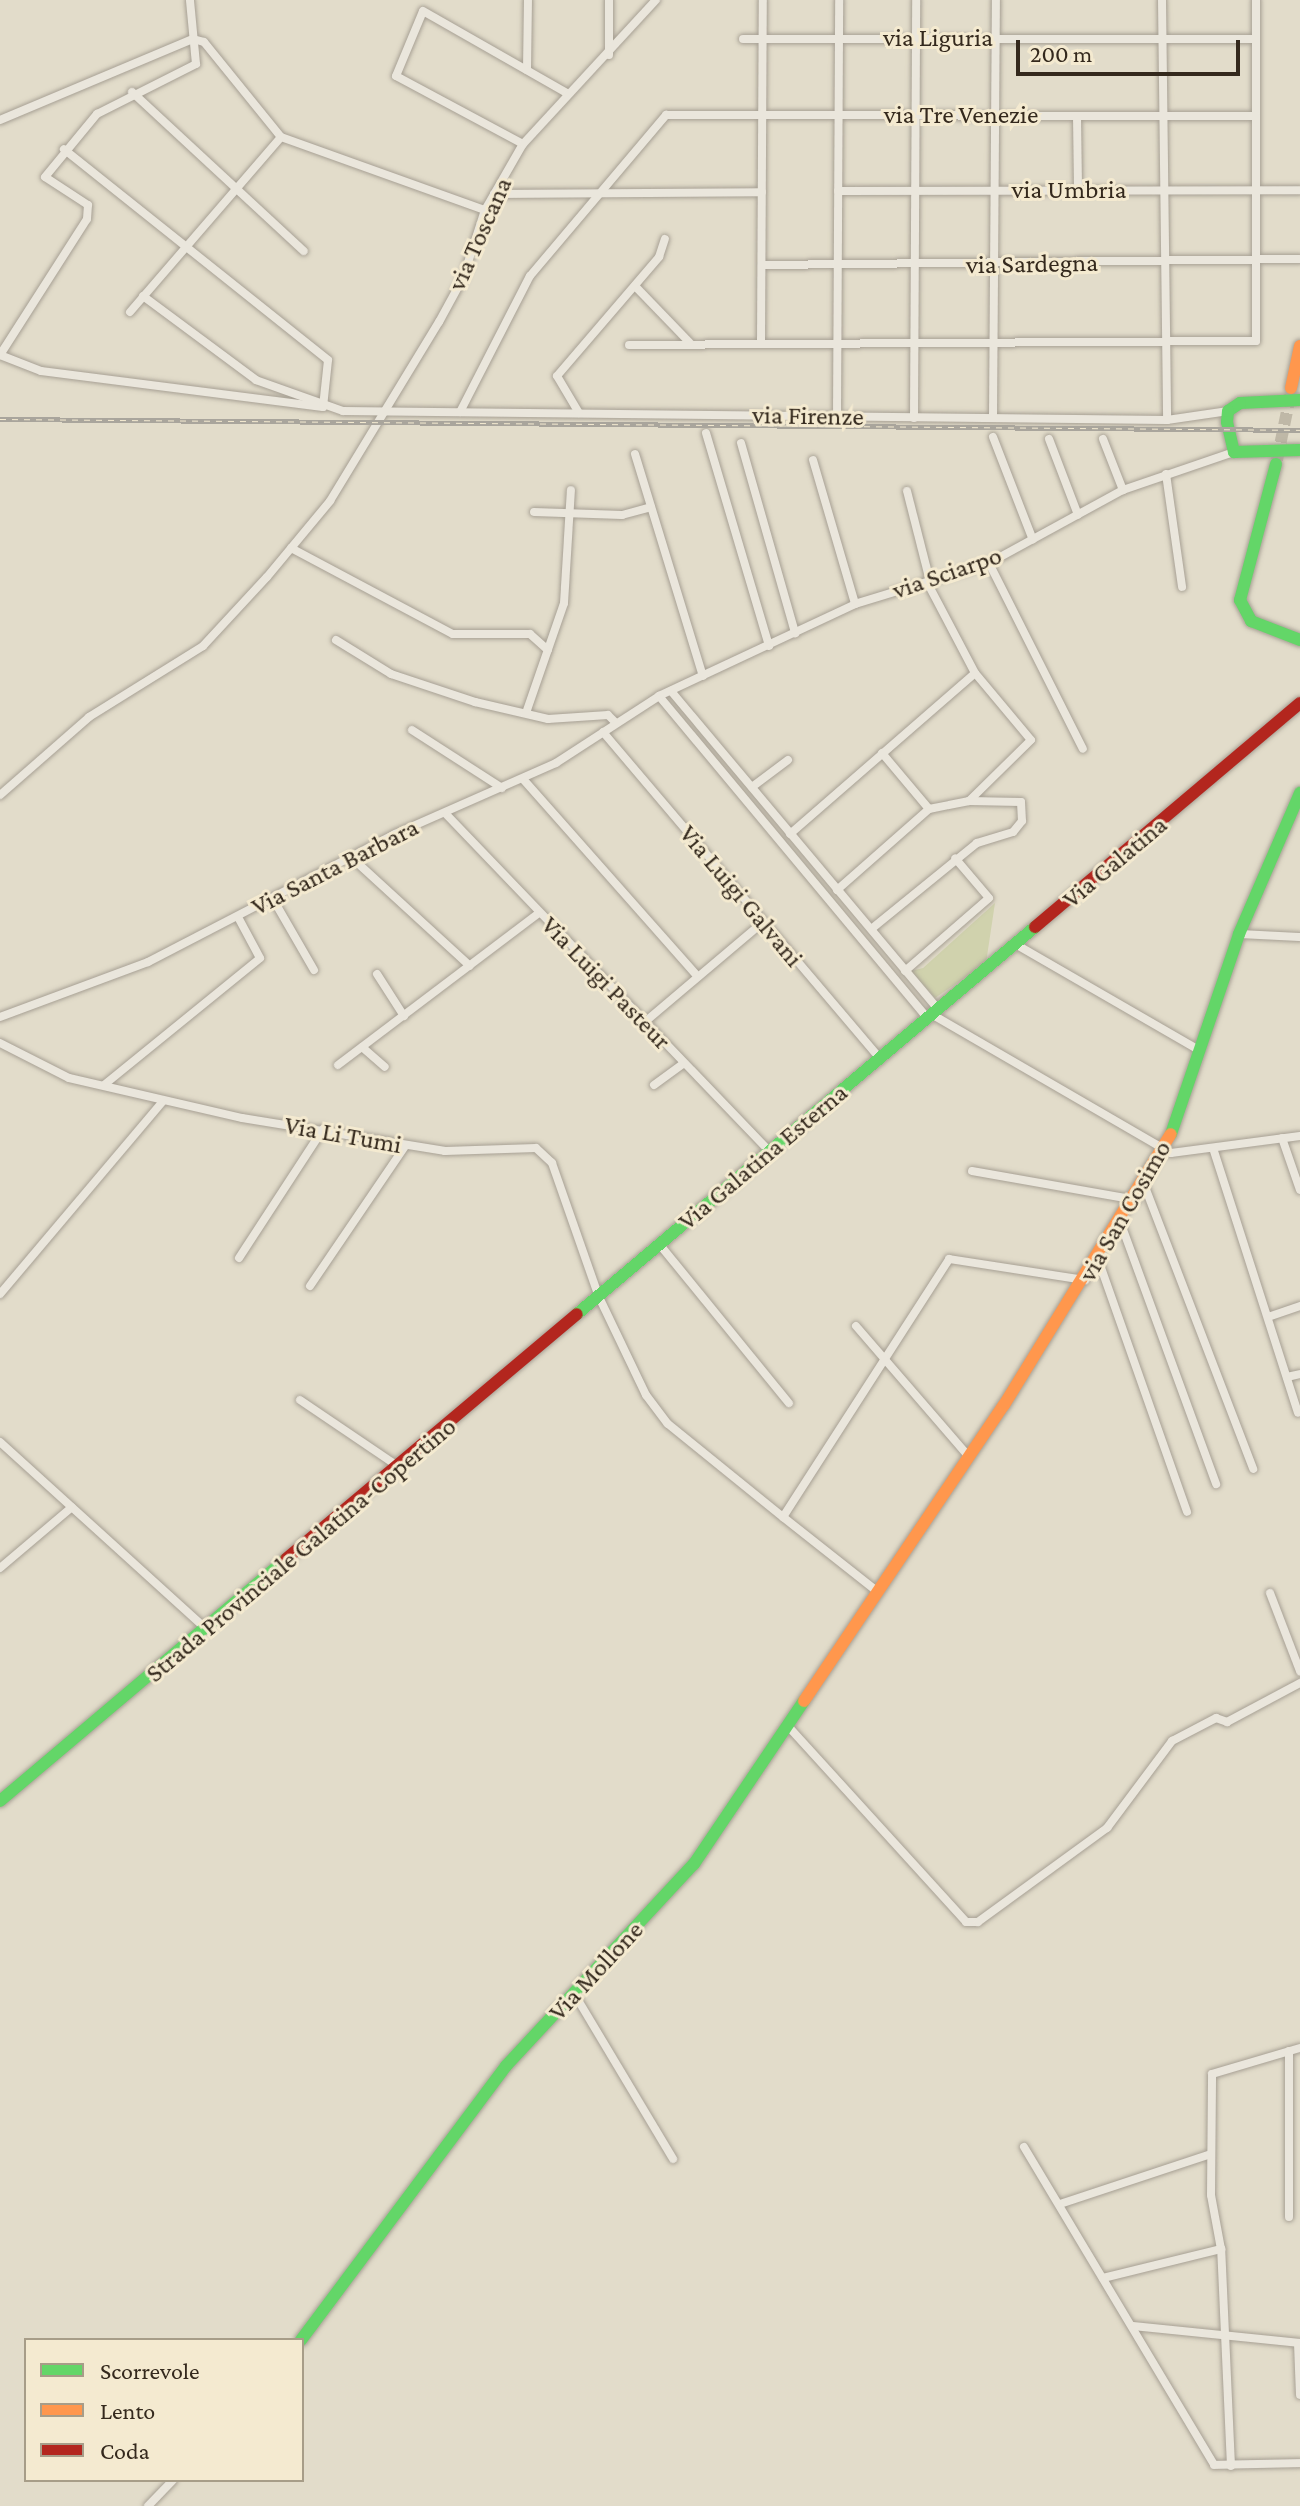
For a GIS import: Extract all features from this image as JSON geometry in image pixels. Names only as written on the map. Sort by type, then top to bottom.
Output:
[{"type":"street","points":[[0,355],[87,219],[88,205],[45,177],[64,149],[97,114],[132,92],[196,64],[190,0]]},
{"type":"street","points":[[527,70],[528,0]]},
{"type":"street","points":[[609,0],[609,55]]},
{"type":"street","name":"via Toscana","points":[[0,795],[99,709],[203,646],[330,501],[463,278],[485,210],[523,144],[567,93],[609,55],[656,0]]},
{"type":"street","points":[[761,343],[764,265],[763,0]]},
{"type":"street","points":[[837,416],[839,0]]},
{"type":"street","points":[[914,418],[916,0]]},
{"type":"street","points":[[993,417],[996,0]]},
{"type":"street","points":[[1162,0],[1167,420]]},
{"type":"street","points":[[629,345],[1256,341],[1256,0]]},
{"type":"street","points":[[523,144],[396,76],[423,11],[567,93]]},
{"type":"street","points":[[0,120],[193,39],[204,42],[281,137],[485,210]]},
{"type":"street","name":"via Liguria","points":[[743,39],[1256,39]]},
{"type":"street","points":[[132,92],[304,251]]},
{"type":"street","name":"via Tre Venezie","points":[[598,195],[666,115],[1256,116]]},
{"type":"street","points":[[1077,116],[1078,190]]},
{"type":"street","points":[[130,312],[281,137]]},
{"type":"street","points":[[64,149],[328,360],[323,407],[248,374],[143,296]]},
{"type":"street","name":"via Umbria","points":[[838,191],[1300,190]]},
{"type":"street","points":[[494,194],[762,192]]},
{"type":"street","points":[[460,412],[530,276],[598,195]]},
{"type":"street","points":[[579,413],[557,376],[659,257],[665,239]]},
{"type":"street","name":"via Sardegna","points":[[764,265],[994,266],[1300,259]]},
{"type":"street","points":[[635,286],[690,343]]},
{"type":"street","points":[[1291,388],[1299,352]]},
{"type":"street","name":"via Firenze","points":[[0,355],[41,371],[261,400],[385,411],[1167,420],[1228,411]]},
{"type":"street","points":[[248,374],[261,400]]},
{"type":"street","points":[[1300,400],[1240,403],[1228,411],[1227,431],[1234,452],[1300,450]]},
{"type":"street","points":[[706,433],[769,646]]},
{"type":"street","points":[[993,437],[1033,540]]},
{"type":"street","points":[[1049,439],[1078,515]]},
{"type":"street","points":[[1103,439],[1123,490]]},
{"type":"street","points":[[741,443],[795,633]]},
{"type":"street","name":"via Sciarpo","points":[[659,696],[855,604],[989,563],[1123,490],[1234,452]]},
{"type":"street","points":[[635,454],[703,676]]},
{"type":"street","points":[[813,460],[855,604]]},
{"type":"street","points":[[1276,464],[1240,600],[1251,621],[1300,640]]},
{"type":"street","points":[[1166,474],[1182,587]]},
{"type":"street","points":[[526,713],[564,603],[571,490]]},
{"type":"street","points":[[907,491],[928,582],[975,673],[1031,740],[969,801]]},
{"type":"street","points":[[534,512],[622,515],[651,507]]},
{"type":"street","points":[[291,548],[453,634],[530,634],[548,650]]},
{"type":"street","points":[[989,563],[1083,749]]},
{"type":"street","points":[[336,640],[416,684],[548,719],[608,715],[616,723]]},
{"type":"street","points":[[790,834],[975,673]]},
{"type":"street","points":[[671,691],[905,971],[933,1015]]},
{"type":"street","points":[[659,696],[933,1015],[1171,1153],[1300,1136]]},
{"type":"street","name":"Via Santa Barbara","points":[[0,1017],[148,962],[351,857],[523,779],[659,696]]},
{"type":"street","name":"Via Galatina","points":[[933,1015],[1300,703]]},
{"type":"street","points":[[412,730],[502,788]]},
{"type":"street","name":"Via Luigi Galvani","points":[[603,732],[880,1059]]},
{"type":"street","points":[[882,753],[929,809]]},
{"type":"street","points":[[752,787],[788,760]]},
{"type":"street","points":[[523,779],[697,976]]},
{"type":"street","name":"via San Cosimo","points":[[878,1592],[970,1458],[1145,1187],[1166,1148],[1239,934],[1300,793]]},
{"type":"street","points":[[837,890],[929,809],[969,801],[1021,802],[1022,821],[1013,832],[977,843],[955,858],[871,929]]},
{"type":"street","name":"Via Luigi Pasteur","points":[[445,813],[538,914],[646,1021],[683,1064],[769,1151]]},
{"type":"street","points":[[351,857],[470,966]]},
{"type":"street","points":[[905,971],[989,898],[955,858]]},
{"type":"street","points":[[273,899],[314,970]]},
{"type":"street","points":[[338,1065],[538,914]]},
{"type":"street","points":[[104,1085],[260,958],[238,917]]},
{"type":"street","points":[[646,1021],[763,922]]},
{"type":"street","points":[[1239,934],[1300,937]]},
{"type":"street","points":[[1017,945],[1199,1050]]},
{"type":"street","points":[[377,974],[404,1016]]},
{"type":"street","name":"Via Galatina Esterna","points":[[599,1297],[933,1015]]},
{"type":"street","name":"Via Li Tumi","points":[[0,1043],[69,1078],[162,1102],[405,1146],[536,1148],[545,1155],[599,1297],[646,1395],[668,1424],[878,1592]]},
{"type":"street","points":[[362,1047],[385,1067]]},
{"type":"street","points":[[654,1085],[683,1064]]},
{"type":"street","points":[[0,1294],[162,1102]]},
{"type":"street","points":[[239,1258],[323,1129]]},
{"type":"street","points":[[1282,1138],[1300,1190]]},
{"type":"street","points":[[310,1286],[405,1146]]},
{"type":"street","points":[[1213,1148],[1298,1413]]},
{"type":"street","points":[[972,1171],[1136,1200]]},
{"type":"street","points":[[1145,1187],[1253,1469]]},
{"type":"street","points":[[1121,1224],[1216,1484]]},
{"type":"street","points":[[660,1245],[789,1403]]},
{"type":"street","points":[[783,1517],[888,1361],[949,1259],[1085,1280]]},
{"type":"street","points":[[1098,1259],[1187,1512]]},
{"type":"street","name":"Strada Provinciale Galatina-Copertino","points":[[0,1801],[599,1297]]},
{"type":"street","points":[[1268,1317],[1300,1306]]},
{"type":"street","points":[[856,1326],[970,1458]]},
{"type":"street","points":[[1287,1377],[1300,1374]]},
{"type":"street","points":[[300,1400],[400,1467]]},
{"type":"street","points":[[0,1442],[206,1629]]},
{"type":"street","points":[[0,1568],[72,1507]]},
{"type":"street","name":"Via Mollone","points":[[302,2338],[506,2066],[694,1864],[878,1592]]},
{"type":"street","points":[[1270,1593],[1300,1671]]},
{"type":"street","points":[[787,1725],[966,1922],[978,1922],[1107,1828],[1172,1741],[1216,1718],[1227,1722],[1300,1683]]},
{"type":"street","points":[[575,1995],[673,2159]]},
{"type":"street","points":[[1231,2466],[1221,2249],[1211,2154],[1212,2074],[1300,2048]]},
{"type":"street","points":[[1289,2051],[1289,2217]]},
{"type":"street","points":[[1289,2132],[1300,2128]]},
{"type":"street","points":[[1024,2147],[1214,2465],[1300,2463]]},
{"type":"street","points":[[1060,2204],[1211,2154]]},
{"type":"street","points":[[1103,2278],[1221,2249]]},
{"type":"street","points":[[1133,2326],[1299,2343],[1300,2395]]},
{"type":"street","points":[[148,2506],[171,2482]]},
{"type":"green space","points":[[995,903],[986,963],[935,998],[911,971],[923,968]]},
{"type":"tunnel","points":[[1277,460],[1291,392]]},
{"type":"railway","points":[[0,419],[1300,430]]},
{"type":"traffic: fast","points":[[1300,400],[1240,403],[1228,411],[1227,422],[1234,452],[1300,450]]},
{"type":"traffic: fast","points":[[1276,464],[1240,600],[1251,621],[1300,640]]},
{"type":"traffic: fast","points":[[1171,1134],[1239,934],[1300,793]]},
{"type":"traffic: fast","points":[[577,1314],[1035,927]]},
{"type":"traffic: fast","points":[[0,1801],[286,1559]]},
{"type":"traffic: fast","points":[[302,2338],[506,2066],[694,1864],[804,1701]]},
{"type":"traffic: slow","points":[[1291,388],[1300,346]]},
{"type":"traffic: slow","points":[[804,1701],[1004,1405],[1171,1134]]},
{"type":"traffic: jam","points":[[1035,927],[1300,703]]},
{"type":"traffic: jam","points":[[286,1559],[577,1314]]}]
